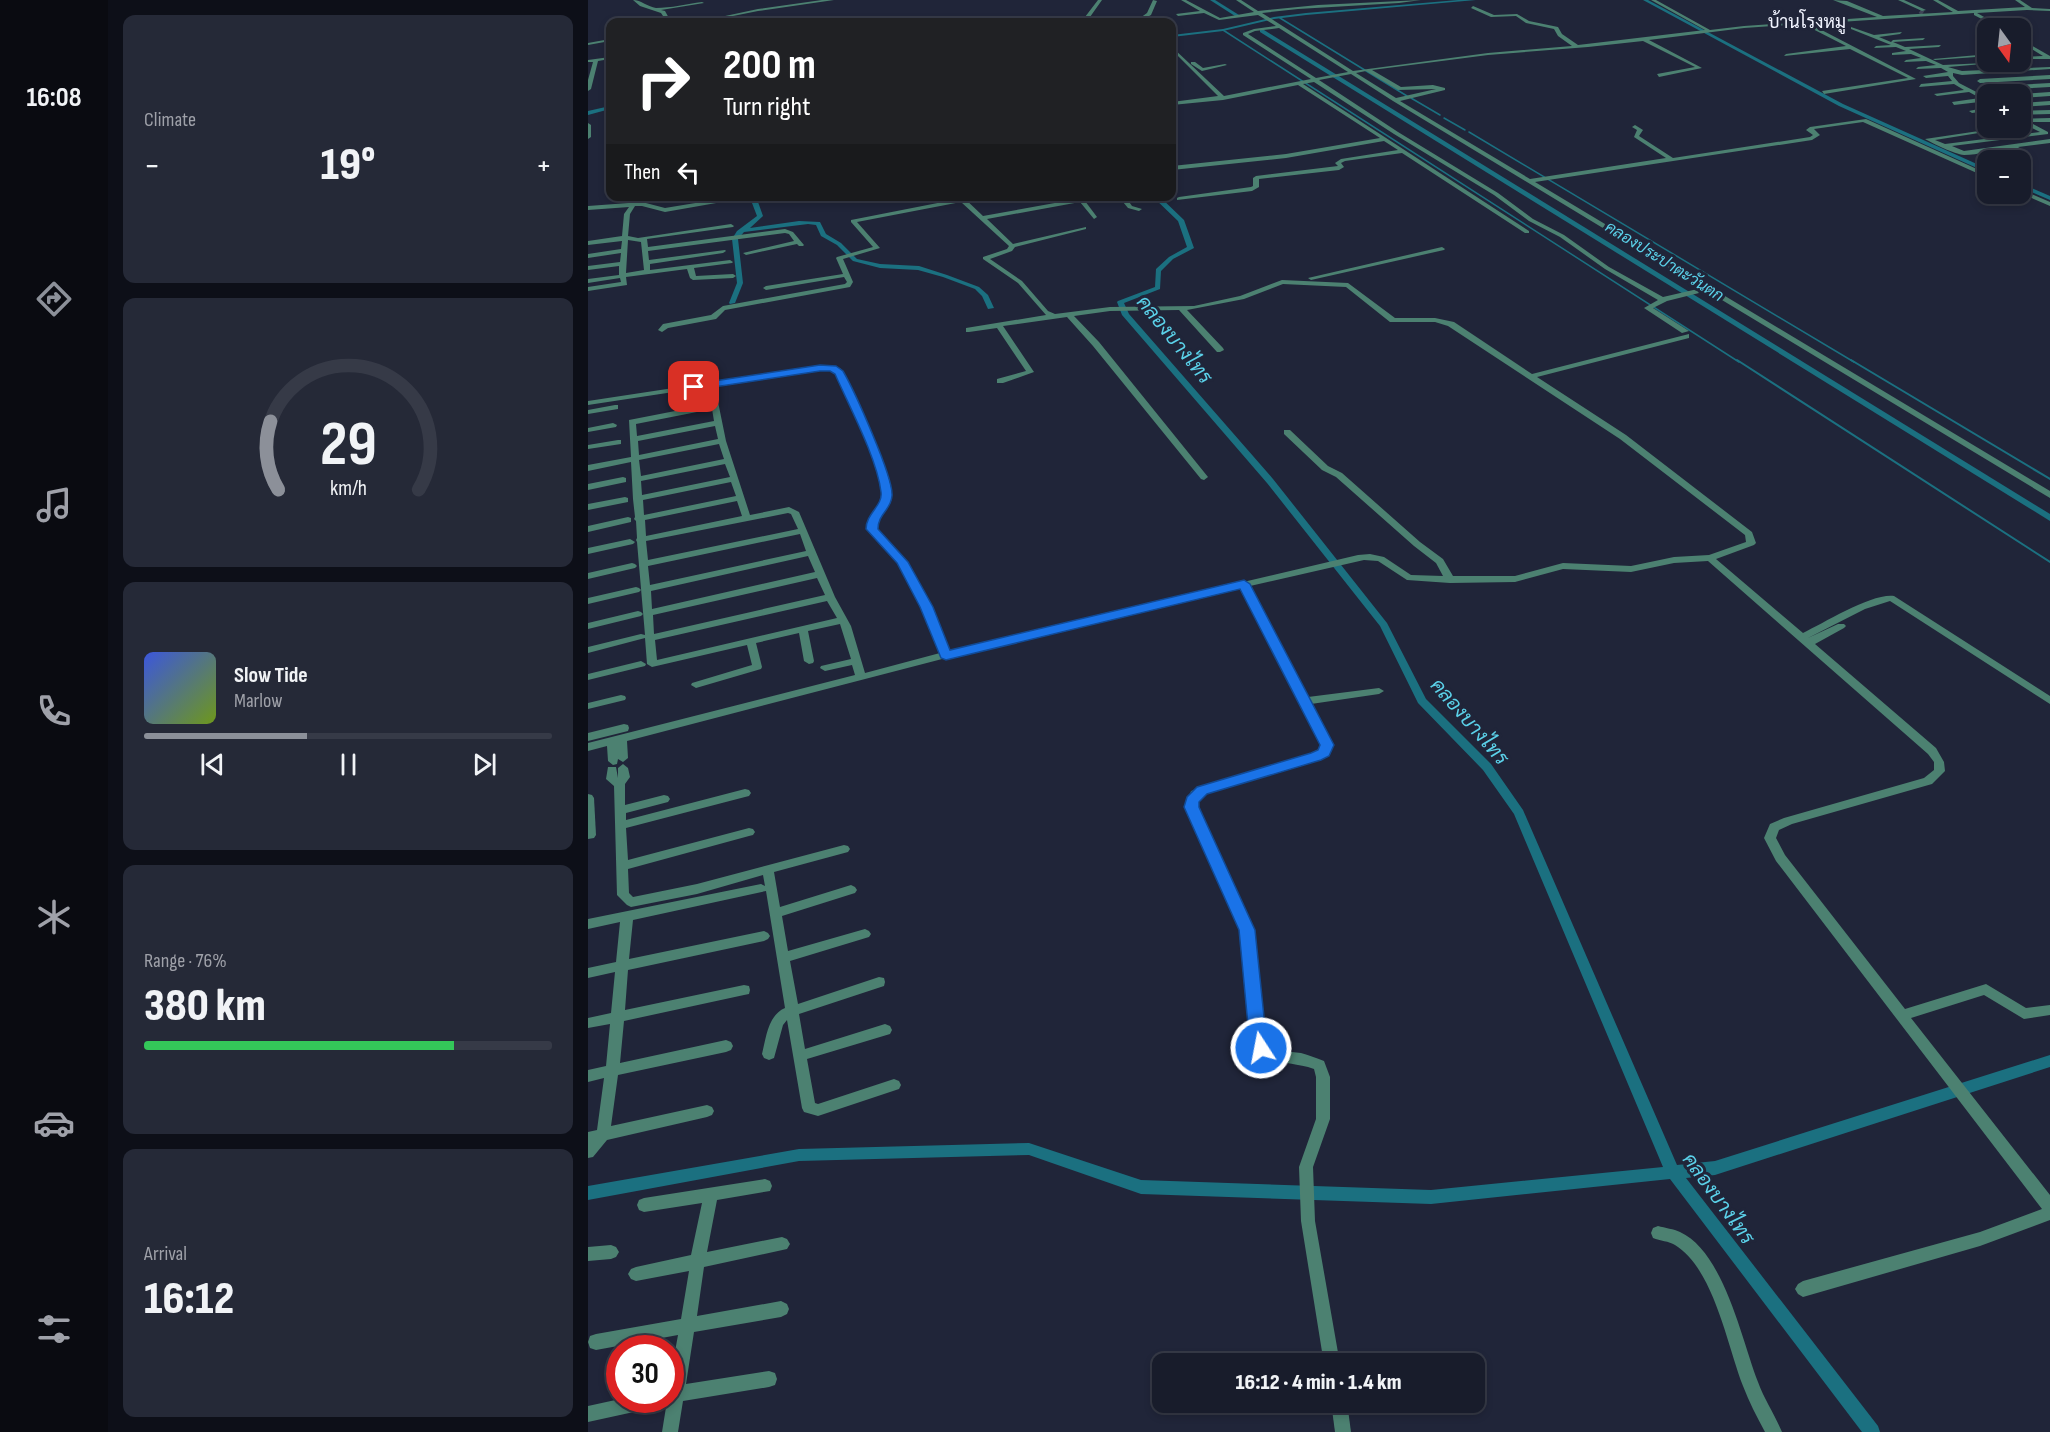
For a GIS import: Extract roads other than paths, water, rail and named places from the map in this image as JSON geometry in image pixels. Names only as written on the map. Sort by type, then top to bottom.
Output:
[{"type":"street","points":[[729,18],[832,0]]},
{"type":"street","points":[[1092,18],[1100,0]]},
{"type":"street","points":[[1183,0],[1219,19],[1334,2],[1368,5],[1419,0]]},
{"type":"street","points":[[1238,0],[1351,73],[1705,289],[2050,495]]},
{"type":"street","points":[[1280,0],[1288,8]]},
{"type":"street","points":[[1653,0],[1706,31]]},
{"type":"street","points":[[1835,0],[1884,19]]},
{"type":"street","points":[[1901,1],[1916,0]]},
{"type":"street","points":[[1935,0],[1960,13]]},
{"type":"street","points":[[2018,0],[2029,9]]},
{"type":"street","points":[[637,2],[659,1]]},
{"type":"street","points":[[1145,18],[1155,1]]},
{"type":"street","points":[[1901,1],[1923,11]]},
{"type":"street","points":[[637,2],[656,9],[666,17]]},
{"type":"street","points":[[656,9],[702,3]]},
{"type":"street","points":[[1473,7],[1492,16],[1517,15],[1528,22],[1556,28],[1576,47]]},
{"type":"street","points":[[1176,104],[1223,98],[1365,70],[1691,32],[1884,19],[1923,11],[1977,13],[2029,9],[2050,10]]},
{"type":"street","points":[[642,14],[666,17],[699,10]]},
{"type":"street","points":[[1178,15],[1203,12]]},
{"type":"street","points":[[1977,13],[1984,18]]},
{"type":"street","points":[[1836,21],[1847,28],[1905,48],[1928,59],[1950,73],[1955,82],[1977,95]]},
{"type":"street","points":[[1836,21],[1873,38],[1900,33]]},
{"type":"street","points":[[1804,23],[1913,79],[1824,92]]},
{"type":"street","points":[[1277,25],[1245,34],[1313,80],[1496,194],[1531,220],[1562,236],[1607,268],[1664,300]]},
{"type":"street","points":[[588,37],[590,44],[606,41]]},
{"type":"street","points":[[1642,39],[1700,68],[1659,75]]},
{"type":"street","points":[[1888,42],[1923,39]]},
{"type":"street","points":[[1876,47],[1897,46]]},
{"type":"street","points":[[1905,48],[1939,46]]},
{"type":"street","points":[[1786,55],[1851,47]]},
{"type":"street","points":[[2031,48],[2049,57]]},
{"type":"street","points":[[2031,52],[2050,49]]},
{"type":"street","points":[[1176,52],[1223,98]]},
{"type":"street","points":[[1894,54],[1948,52]]},
{"type":"street","points":[[1906,61],[1976,56]]},
{"type":"street","points":[[2031,56],[2049,57]]},
{"type":"street","points":[[588,61],[606,58]]},
{"type":"street","points":[[588,89],[596,59]]},
{"type":"street","points":[[2031,61],[2035,64]]},
{"type":"street","points":[[1185,62],[1192,63],[1202,70],[1225,64]]},
{"type":"street","points":[[1917,68],[1977,64]]},
{"type":"street","points":[[2031,64],[2050,66]]},
{"type":"street","points":[[1926,76],[2050,66]]},
{"type":"street","points":[[1365,70],[1400,89],[1433,87],[1443,89],[1395,100]]},
{"type":"street","points":[[1962,74],[1987,84]]},
{"type":"street","points":[[1980,81],[2050,76]]},
{"type":"street","points":[[1921,86],[1955,82]]},
{"type":"street","points":[[1302,83],[1527,232]]},
{"type":"street","points":[[2031,86],[2050,85]]},
{"type":"street","points":[[1937,94],[1969,91]]},
{"type":"street","points":[[2031,95],[2050,94]]},
{"type":"street","points":[[1954,103],[1977,101]]},
{"type":"street","points":[[2031,103],[2050,103]]},
{"type":"street","points":[[1972,111],[1977,110]]},
{"type":"street","points":[[2031,113],[2050,112]]},
{"type":"street","points":[[1530,181],[1812,138],[1817,135],[1809,130],[1812,128],[1860,120],[1977,171]]},
{"type":"street","points":[[2031,122],[2050,120]]},
{"type":"street","points":[[588,125],[588,137]]},
{"type":"street","points":[[2031,126],[2046,131]]},
{"type":"street","points":[[1635,127],[1640,130],[1636,136],[1671,159]]},
{"type":"street","points":[[1942,146],[2046,131]]},
{"type":"street","points":[[1977,132],[1928,138],[1942,146],[1963,153],[2050,141]]},
{"type":"street","points":[[1176,168],[1286,156],[1385,139]]},
{"type":"street","points":[[2013,147],[2019,150]]},
{"type":"street","points":[[1179,199],[1252,189],[1256,187],[1256,178],[1339,168],[1341,167],[1338,163],[1343,160],[1403,151]]},
{"type":"street","points":[[2031,196],[2050,204]]},
{"type":"street","points":[[588,208],[634,204],[665,210],[730,201]]},
{"type":"street","points":[[662,330],[666,326],[712,317],[723,308],[844,287],[850,284],[838,258],[877,248],[854,221],[946,201]]},
{"type":"street","points":[[963,201],[1012,246]]},
{"type":"street","points":[[982,218],[1070,201]]},
{"type":"street","points":[[1082,201],[1094,217]]},
{"type":"street","points":[[1125,201],[1130,207],[1139,209]]},
{"type":"street","points":[[588,289],[625,284],[622,264],[627,214],[634,204]]},
{"type":"street","points":[[588,243],[731,226]]},
{"type":"street","points":[[1054,316],[1046,312],[1020,282],[985,258],[1010,250],[1012,246],[1084,228]]},
{"type":"street","points":[[646,249],[727,237],[790,232],[800,244],[746,253]]},
{"type":"street","points":[[641,238],[644,240],[646,249],[648,272]]},
{"type":"street","points":[[760,238],[768,248]]},
{"type":"street","points":[[969,330],[1110,309],[1182,309],[1225,302],[1273,285],[1300,282],[1443,249]]},
{"type":"street","points":[[588,256],[623,251]]},
{"type":"street","points":[[647,262],[723,251]]},
{"type":"street","points":[[588,281],[730,262]]},
{"type":"street","points":[[588,268],[622,264]]},
{"type":"street","points":[[690,267],[693,278],[732,276]]},
{"type":"street","points":[[659,271],[659,280]]},
{"type":"street","points":[[766,288],[846,274]]},
{"type":"street","points":[[588,747],[619,736],[1342,561],[1374,557],[1386,562],[1402,575],[1450,580],[1500,580],[1522,578],[1563,566],[1631,569],[1674,560],[1710,558],[1751,543],[1749,534],[1623,437],[1446,322],[1393,320],[1348,285],[1300,282]]},
{"type":"street","points":[[1530,377],[1685,333],[1649,309],[1652,304],[1705,289]]},
{"type":"street","points":[[1182,309],[1220,350]]},
{"type":"street","points":[[1070,316],[1096,344],[1204,477]]},
{"type":"street","points":[[999,324],[1030,372],[1000,381]]},
{"type":"street","points":[[588,403],[812,369],[837,370],[870,441],[887,494],[885,504],[872,519],[872,529],[902,562],[926,607],[946,656]]},
{"type":"street","points":[[655,400],[710,391],[733,479],[747,518]]},
{"type":"street","points":[[715,406],[632,422],[637,499],[633,520],[635,541],[643,564],[640,590],[645,638],[652,664],[842,620]]},
{"type":"street","points":[[588,412],[615,407]]},
{"type":"street","points":[[633,439],[718,423]]},
{"type":"street","points":[[588,429],[613,425]]},
{"type":"street","points":[[1287,432],[1325,468],[1339,475],[1417,544],[1440,561],[1450,580]]},
{"type":"street","points":[[588,468],[722,441]]},
{"type":"street","points":[[588,447],[618,442]]},
{"type":"street","points":[[636,478],[729,461]]},
{"type":"street","points":[[637,499],[733,479]]},
{"type":"street","points":[[588,487],[623,480]]},
{"type":"street","points":[[588,529],[739,498]]},
{"type":"street","points":[[588,507],[625,500]]},
{"type":"street","points":[[588,551],[793,510],[842,620],[861,677]]},
{"type":"street","points":[[643,564],[803,531]]},
{"type":"street","points":[[588,601],[812,552]]},
{"type":"street","points":[[1710,558],[1932,751],[1940,767],[1935,777],[1928,782],[1788,821],[1774,827],[1770,838],[1780,858],[2050,1207]]},
{"type":"street","points":[[588,576],[632,566]]},
{"type":"street","points":[[588,626],[821,574]]},
{"type":"street","points":[[1244,584],[1327,745],[1324,753],[1195,794],[1192,807],[1247,930],[1257,1036],[1261,1048],[1270,1055],[1309,1059],[1319,1065],[1323,1077],[1323,1119],[1306,1167],[1308,1221],[1330,1353]]},
{"type":"street","points":[[588,650],[830,597]]},
{"type":"street","points":[[1804,641],[1871,610],[1872,605],[1887,599],[1894,599],[2050,701]]},
{"type":"street","points":[[803,629],[809,661]]},
{"type":"street","points":[[696,685],[757,667],[751,641]]},
{"type":"street","points":[[825,668],[856,660]]},
{"type":"street","points":[[588,677],[641,664]]},
{"type":"street","points":[[1305,701],[1379,691]]},
{"type":"street","points":[[588,706],[621,698]]},
{"type":"street","points":[[588,737],[619,736]]},
{"type":"street","points":[[619,736],[618,765],[612,779],[620,784],[623,895],[631,902],[697,889],[844,849]]},
{"type":"street","points":[[621,810],[664,793],[665,814]]},
{"type":"street","points":[[621,825],[745,793]]},
{"type":"street","points":[[588,798],[590,835]]},
{"type":"street","points":[[623,866],[749,832]]},
{"type":"street","points":[[768,870],[809,1108],[812,1111],[894,1085]]},
{"type":"street","points":[[588,924],[761,889]]},
{"type":"street","points":[[775,913],[851,890]]},
{"type":"street","points":[[588,1152],[603,1134],[618,1017],[627,917]]},
{"type":"street","points":[[783,958],[865,934]]},
{"type":"street","points":[[588,974],[764,936]]},
{"type":"street","points":[[769,1054],[777,1023],[792,1009],[879,982]]},
{"type":"street","points":[[1903,1015],[1986,988],[2024,1014],[2050,1010]]},
{"type":"street","points":[[588,1023],[744,990]]},
{"type":"street","points":[[800,1056],[885,1030]]},
{"type":"street","points":[[588,1076],[726,1046]]},
{"type":"street","points":[[588,1138],[708,1111]]},
{"type":"street","points":[[644,1204],[765,1186]]},
{"type":"street","points":[[684,1340],[711,1195]]},
{"type":"street","points":[[1803,1289],[1980,1239],[2050,1213]]},
{"type":"street","points":[[1658,1233],[1667,1233],[1685,1242],[1720,1294],[1730,1316],[1750,1386],[1774,1432]]},
{"type":"street","points":[[636,1274],[782,1244]]},
{"type":"street","points":[[588,1254],[611,1252]]},
{"type":"street","points":[[596,1342],[781,1308]]},
{"type":"street","points":[[684,1393],[769,1379]]},
{"type":"street","points":[[588,1414],[606,1410]]},
{"type":"street","points":[[670,1432],[672,1413]]},
{"type":"street","points":[[1340,1413],[1343,1432]]},
{"type":"waterway","name":"คลองประปาตะวันตก","points":[[1212,0],[1237,15]]},
{"type":"waterway","points":[[1176,36],[1223,30],[1274,18],[1306,14],[1474,0]]},
{"type":"waterway","points":[[1645,0],[1841,105],[1977,166]]},
{"type":"waterway","points":[[1280,18],[1407,96]]},
{"type":"waterway","points":[[1223,30],[1739,362]]},
{"type":"waterway","name":"คลองประปาตะวันตก","points":[[1262,31],[2050,518]]},
{"type":"waterway","points":[[1411,98],[1440,115]]},
{"type":"waterway","points":[[588,113],[606,109]]},
{"type":"waterway","points":[[1444,118],[1465,130]]},
{"type":"waterway","points":[[1469,132],[1854,362]]},
{"type":"waterway","points":[[2031,190],[2050,198]]},
{"type":"waterway","points":[[743,230],[760,216],[754,201]]},
{"type":"waterway","name":"คลองบางไทร","points":[[1160,201],[1181,220],[1191,248],[1171,258],[1158,270],[1158,288],[1120,302],[1126,315],[1270,481],[1384,625],[1422,701],[1487,767],[1519,813],[1673,1172]]},
{"type":"waterway","points":[[743,230],[808,222],[818,223],[823,235],[839,244],[855,260],[880,266],[919,268],[945,276],[977,288],[985,295],[990,308]]},
{"type":"waterway","points":[[732,303],[740,283],[735,239],[743,230]]},
{"type":"waterway","points":[[1737,360],[2050,562]]},
{"type":"waterway","points":[[1851,360],[2050,479]]},
{"type":"waterway","points":[[1673,1172],[1715,1168],[2050,1061]]},
{"type":"waterway","points":[[588,1193],[799,1155],[1029,1149],[1141,1187],[1431,1197],[1673,1172]]},
{"type":"waterway","name":"คลองบางไทร","points":[[1673,1172],[1872,1432]]},
{"type":"district","name":"บ้านโรงหมู","points":[[1807,22]]}]
